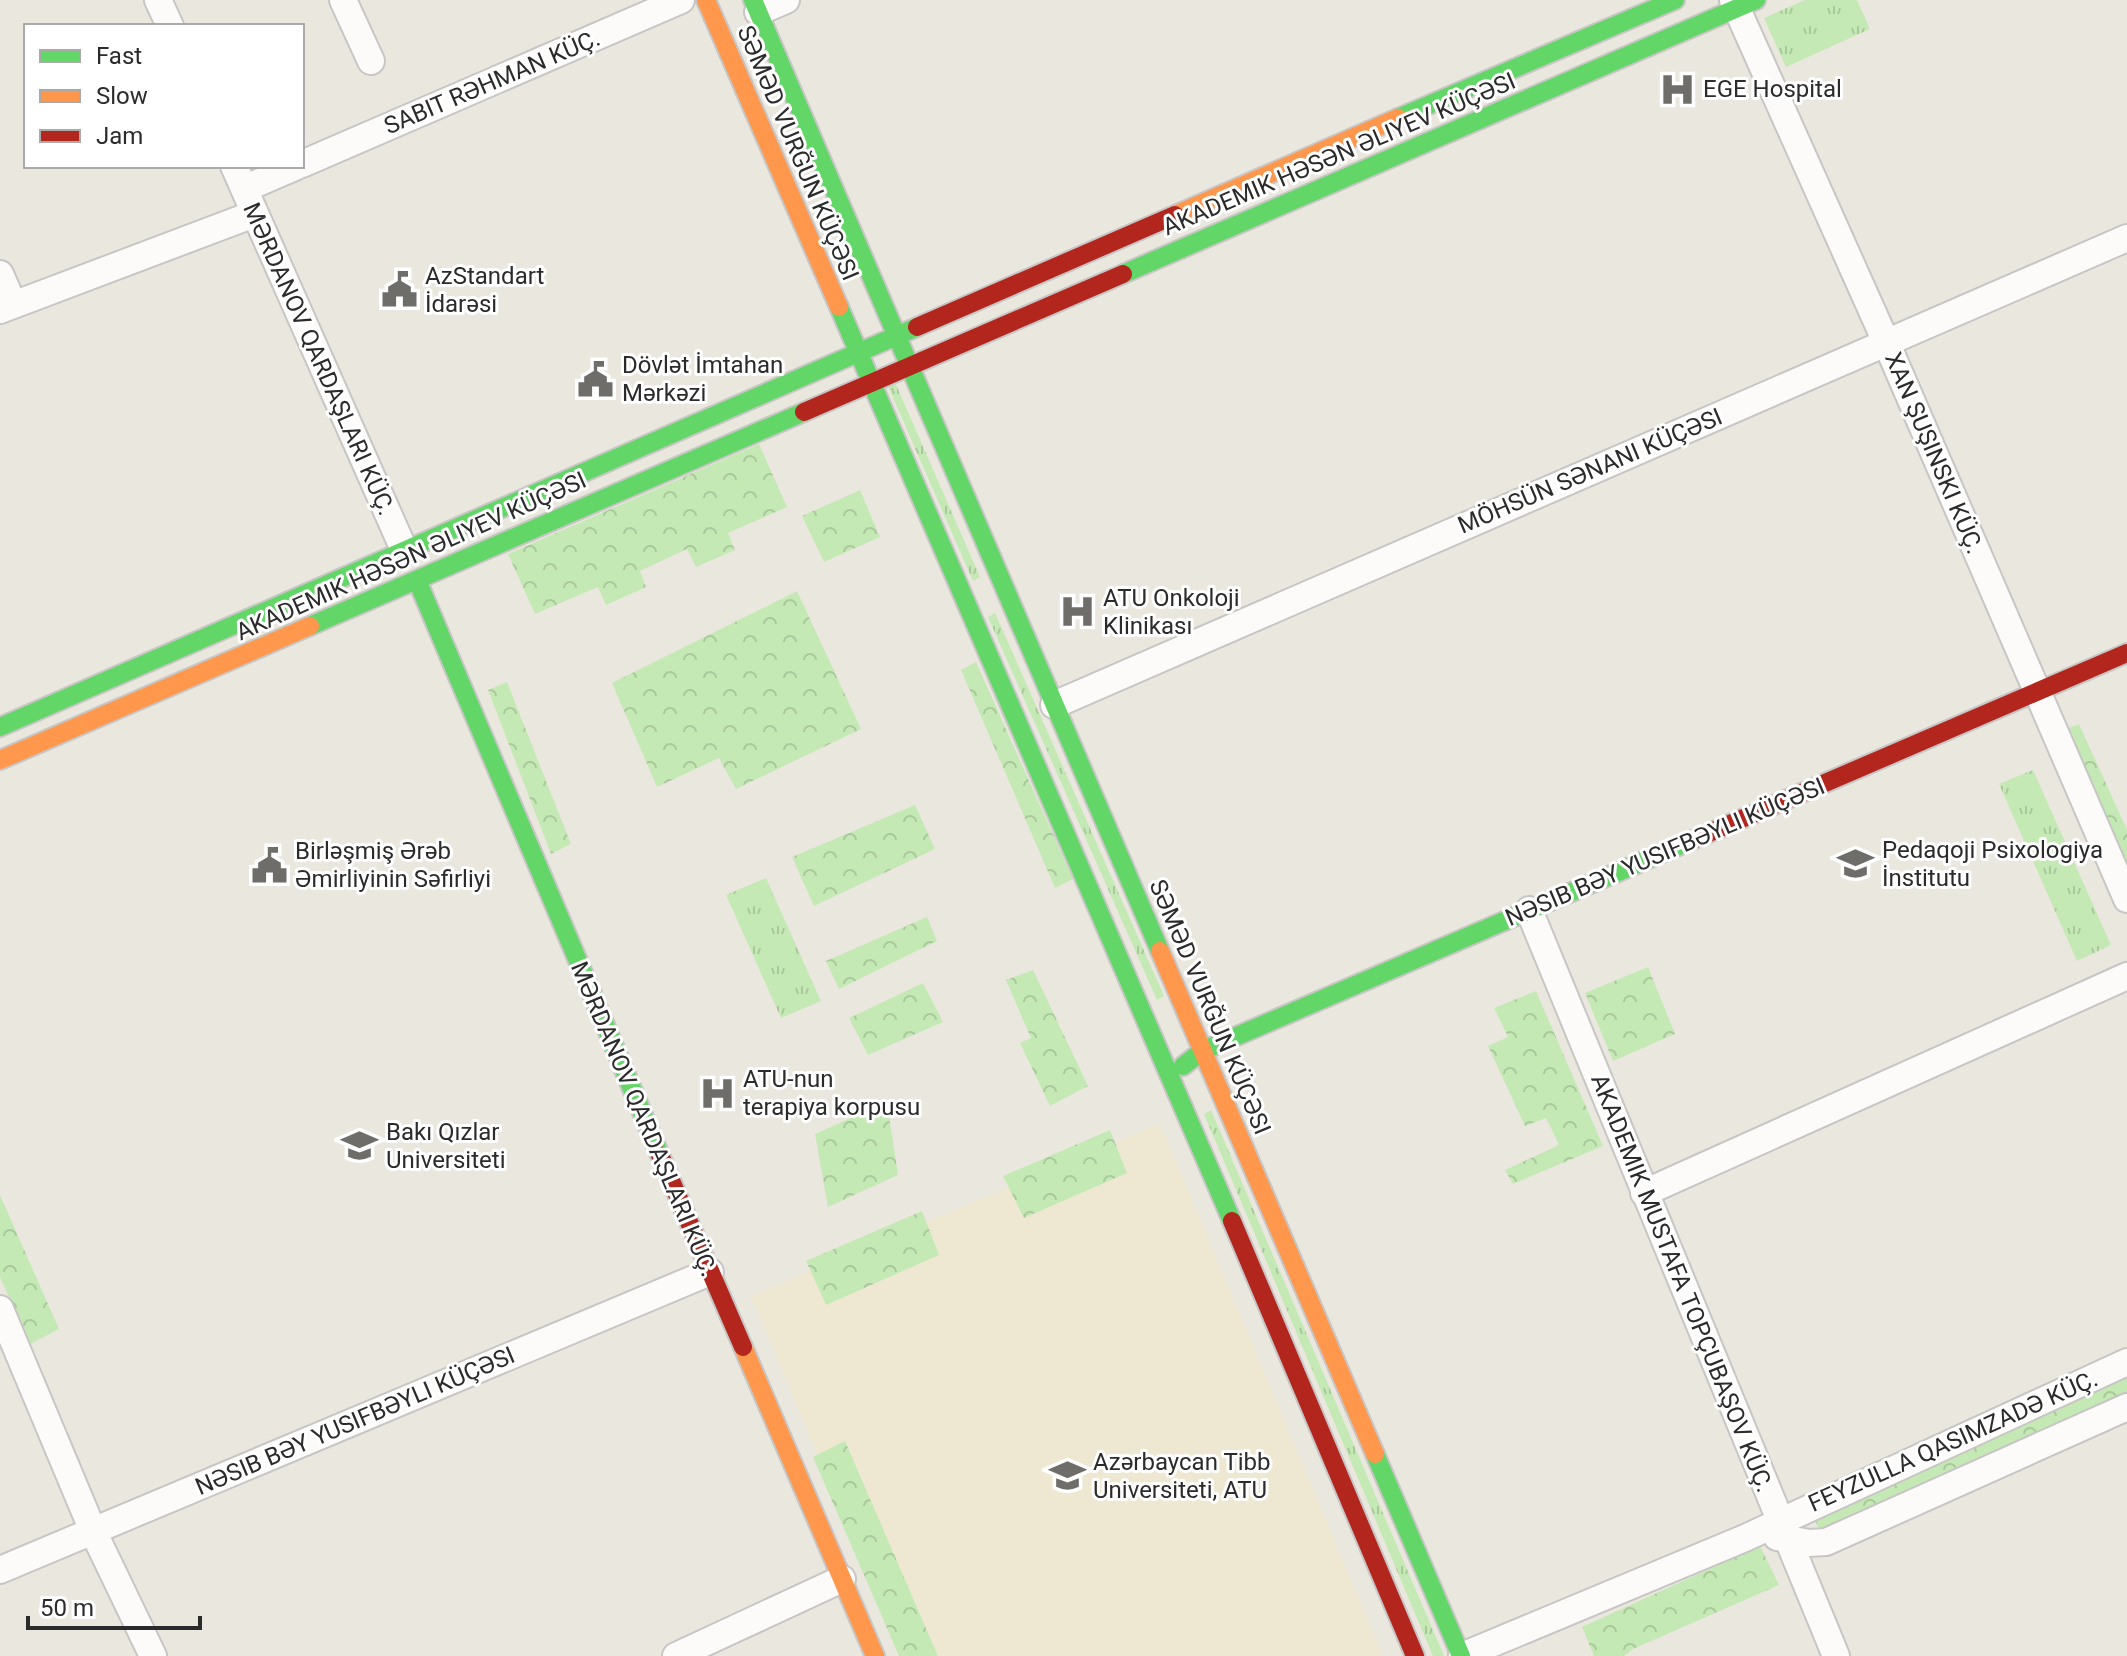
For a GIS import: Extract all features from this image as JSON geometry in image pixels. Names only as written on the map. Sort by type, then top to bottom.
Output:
[{"type":"main road","name":"SƏMƏD VURĞUN KÜÇƏSI","points":[[706,0],[873,388],[987,600],[1054,705],[1461,1656]]},
{"type":"main road","name":"AKADEMIK HƏSƏN ƏLIYEV KÜÇƏSI","points":[[0,727],[1675,0]]},
{"type":"main road","name":"AKADEMIK HƏSƏN ƏLIYEV KÜÇƏSI","points":[[0,760],[841,394],[873,388],[912,371],[941,351],[1742,3]]},
{"type":"main road","name":"SƏMƏD VURĞUN KÜÇƏSI","points":[[756,6],[912,371],[987,600],[1178,1095],[1415,1656]]},
{"type":"main road","points":[[417,580],[875,1656]]},
{"type":"main road","name":"NƏSIB BƏY YUSIFBƏYLI KÜÇƏSI","points":[[1202,1051],[2127,653]]},
{"type":"main road","points":[[1178,1095],[1180,1073],[1185,1062],[1202,1051]]},
{"type":"street","points":[[158,0],[169,24]]},
{"type":"street","points":[[343,0],[371,61]]},
{"type":"street","name":"SABIT RƏHMAN KÜÇ.","points":[[304,163],[681,0]]},
{"type":"street","points":[[756,6],[786,0]]},
{"type":"street","name":"XAN ŞUŞINSKI KÜÇ.","points":[[1742,3],[2127,899]]},
{"type":"street","name":"SABIT RƏHMAN KÜÇ.","points":[[239,177],[284,168]]},
{"type":"street","points":[[239,177],[405,552]]},
{"type":"street","points":[[0,274],[6,307],[254,214]]},
{"type":"street","name":"MÖHSÜN SƏNANI KÜÇƏSI","points":[[1054,705],[2127,238]]},
{"type":"street","name":"AKADEMIK MUSTAFA TOPÇUBAŞOV KÜÇ.","points":[[1529,910],[1644,1193],[1775,1531],[1836,1656]]},
{"type":"street","points":[[1644,1193],[2127,976]]},
{"type":"street","name":"NƏSIB BƏY YUSIFBƏYLI KÜÇƏSI","points":[[0,1570],[710,1272]]},
{"type":"street","points":[[0,1309],[93,1531],[153,1656]]},
{"type":"street","points":[[1461,1656],[1775,1531],[2127,1362]]},
{"type":"street","points":[[1775,1531],[1826,1542],[2127,1407]]},
{"type":"street","points":[[676,1656],[842,1579]]},
{"type":"shaded area","name":"Azərbaycan Tibb Universiteti, ATU","points":[[1160,1123],[1383,1656],[901,1656],[751,1296]]},
{"type":"green space","points":[[1805,0],[1857,0],[1870,29],[1786,67],[1764,18]]},
{"type":"green space","points":[[894,380],[980,577],[973,581],[887,384]]},
{"type":"green space","points":[[759,444],[787,507],[728,533],[735,550],[696,567],[687,549],[640,571],[646,587],[606,605],[598,587],[535,614],[508,554]]},
{"type":"green space","points":[[860,490],[880,537],[824,562],[802,516]]},
{"type":"green space","points":[[797,591],[861,729],[736,789],[719,758],[657,787],[612,683]]},
{"type":"green space","points":[[995,613],[1164,996],[1157,1000],[988,617]]},
{"type":"green space","points":[[976,662],[1073,879],[1055,888],[961,670]]},
{"type":"green space","points":[[507,682],[571,844],[551,854],[488,690]]},
{"type":"green space","points":[[2079,724],[2127,830],[2127,890],[2056,733]]},
{"type":"green space","points":[[2033,770],[2111,945],[2077,961],[1999,784]]},
{"type":"green space","points":[[915,805],[935,849],[814,906],[792,857]]},
{"type":"green space","points":[[766,878],[821,1001],[781,1018],[726,895]]},
{"type":"green space","points":[[927,917],[937,941],[839,989],[826,961]]},
{"type":"green space","points":[[1648,967],[1675,1034],[1613,1061],[1585,993]]},
{"type":"green space","points":[[1033,970],[1088,1086],[1050,1106],[1020,1043],[1031,1038],[1006,980]]},
{"type":"green space","points":[[923,983],[943,1022],[868,1055],[849,1018]]},
{"type":"green space","points":[[1536,991],[1603,1146],[1513,1184],[1505,1170],[1559,1145],[1546,1118],[1525,1126],[1488,1046],[1508,1037],[1494,1008]]},
{"type":"green space","points":[[887,1102],[898,1175],[828,1207],[815,1134]]},
{"type":"green space","points":[[1211,1110],[1444,1656],[1433,1656],[1204,1114]]},
{"type":"green space","points":[[1110,1130],[1127,1173],[1024,1218],[1003,1176]]},
{"type":"green space","points":[[0,1195],[59,1329],[30,1344],[0,1277]]},
{"type":"green space","points":[[922,1211],[939,1255],[826,1305],[806,1261]]},
{"type":"green space","points":[[2127,1377],[2127,1396],[1821,1533],[1813,1517]]},
{"type":"green space","points":[[845,1441],[938,1656],[899,1656],[813,1457]]},
{"type":"green space","points":[[1760,1546],[1779,1585],[1633,1649],[1624,1656],[1594,1656],[1582,1627]]},
{"type":"traffic: fast","points":[[753,0],[1160,951]]},
{"type":"traffic: fast","points":[[1398,118],[1675,0]]},
{"type":"traffic: fast","points":[[1123,274],[1756,0]]},
{"type":"traffic: fast","points":[[839,307],[1232,1221]]},
{"type":"traffic: fast","points":[[0,727],[917,327]]},
{"type":"traffic: fast","points":[[310,626],[804,412]]},
{"type":"traffic: fast","points":[[417,580],[660,1155]]},
{"type":"traffic: fast","points":[[1183,1066],[1202,1051],[1688,842]]},
{"type":"traffic: fast","points":[[1375,1454],[1461,1656]]},
{"type":"traffic: slow","points":[[706,0],[839,307]]},
{"type":"traffic: slow","points":[[1175,215],[1398,118]]},
{"type":"traffic: slow","points":[[0,760],[310,626]]},
{"type":"traffic: slow","points":[[1160,951],[1375,1454]]},
{"type":"traffic: slow","points":[[743,1347],[875,1656]]},
{"type":"traffic: jam","points":[[917,327],[1175,215]]},
{"type":"traffic: jam","points":[[804,412],[1123,274]]},
{"type":"traffic: jam","points":[[1688,842],[2127,653]]},
{"type":"traffic: jam","points":[[660,1155],[743,1347]]},
{"type":"traffic: jam","points":[[1232,1221],[1415,1656]]},
{"type":"place","name":"EGE Hospital","points":[[1677,89]]},
{"type":"place","name":"AzStandart İdarəsi","points":[[399,290]]},
{"type":"place","name":"Dövlət İmtahan Mərkəzi","points":[[596,379]]},
{"type":"place","name":"ATU Onkoloji Klinikası","points":[[1077,612]]},
{"type":"place","name":"Pedaqoji Psixologiya İnstitutu","points":[[1856,864]]},
{"type":"place","name":"Birləşmiş Ərəb Əmirliyinin Səfirliyi","points":[[269,865]]},
{"type":"place","name":"ATU-nun terapiya korpusu","points":[[717,1093]]},
{"type":"place","name":"Bakı Qızlar Universiteti","points":[[360,1146]]},
{"type":"place","name":"Azərbaycan Tibb Universiteti, ATU","points":[[1067,1476]]}]
